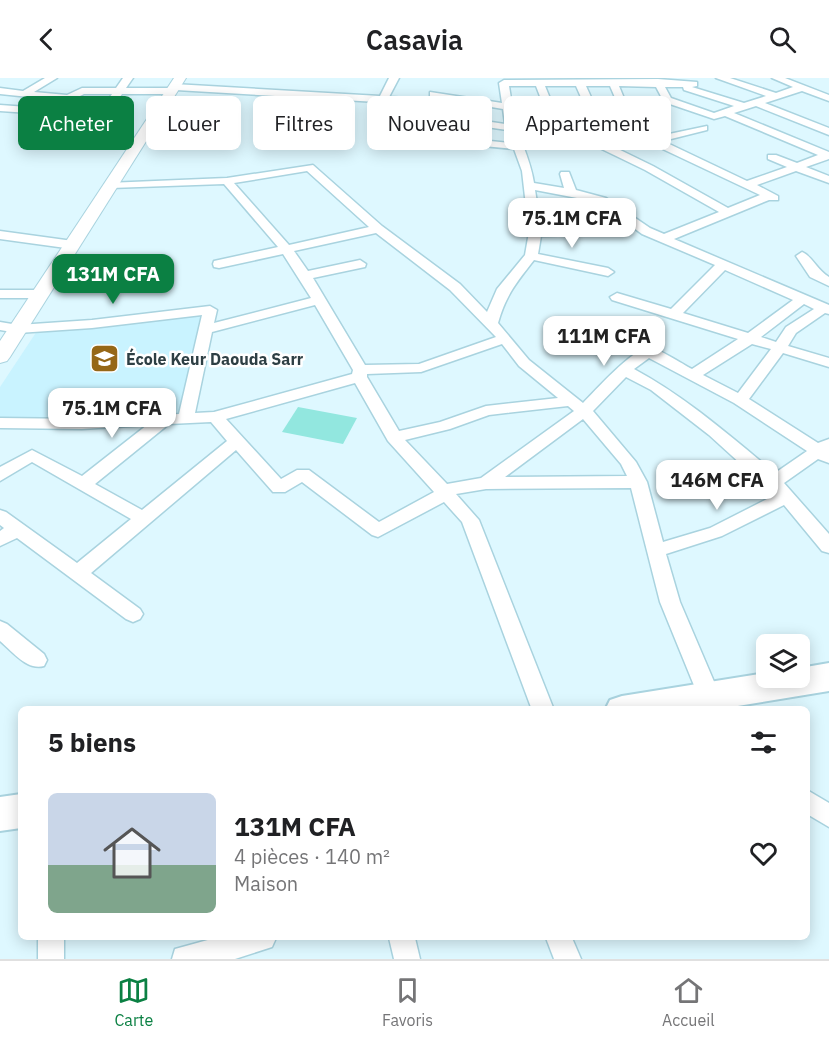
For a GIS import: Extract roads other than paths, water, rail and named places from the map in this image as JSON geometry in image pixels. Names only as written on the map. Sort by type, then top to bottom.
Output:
[{"type":"main road","points":[[673,706],[712,703],[829,676]]},
{"type":"main road","points":[[0,814],[18,811]]},
{"type":"street","points":[[116,96],[128,78]]},
{"type":"street","points":[[384,96],[394,78]]},
{"type":"street","points":[[721,78],[802,101]]},
{"type":"street","points":[[777,78],[829,98]]},
{"type":"street","points":[[0,108],[53,80]]},
{"type":"street","points":[[507,96],[504,84],[514,81],[691,83],[742,106]]},
{"type":"street","points":[[579,82],[585,96]]},
{"type":"street","points":[[614,82],[620,96]]},
{"type":"street","points":[[658,82],[665,96]]},
{"type":"street","points":[[70,83],[81,84]]},
{"type":"street","points":[[539,83],[544,96]]},
{"type":"street","points":[[671,97],[691,83]]},
{"type":"street","points":[[671,101],[714,116],[779,95],[829,83]]},
{"type":"street","points":[[0,357],[175,86]]},
{"type":"street","points":[[71,96],[82,92],[175,86],[367,99]]},
{"type":"street","points":[[0,92],[50,96]]},
{"type":"street","points":[[416,96],[433,94],[504,106]]},
{"type":"street","points":[[433,94],[417,114],[504,127]]},
{"type":"street","points":[[755,102],[829,132]]},
{"type":"street","points":[[0,108],[18,110]]},
{"type":"street","points":[[724,112],[829,156]]},
{"type":"street","points":[[671,136],[703,128]]},
{"type":"street","points":[[663,239],[727,212],[771,197],[671,149]]},
{"type":"street","points":[[492,326],[497,302],[504,289],[531,256],[535,232],[529,186],[521,150]]},
{"type":"street","points":[[613,150],[727,212]]},
{"type":"street","points":[[747,185],[829,156]]},
{"type":"street","points":[[772,157],[829,180]]},
{"type":"street","points":[[111,185],[227,182],[309,167],[378,229],[455,287],[505,338],[524,363],[579,406],[628,462],[638,482],[670,602],[712,703]]},
{"type":"street","points":[[675,182],[718,172]]},
{"type":"street","points":[[565,174],[570,192]]},
{"type":"street","points":[[227,182],[250,211],[287,250],[318,300],[394,437],[470,520],[541,706]]},
{"type":"street","points":[[529,186],[570,192],[602,200],[646,231],[803,299],[826,306]]},
{"type":"street","points":[[219,264],[378,229]]},
{"type":"street","points":[[535,232],[610,230]]},
{"type":"street","points":[[0,235],[73,245]]},
{"type":"street","points":[[531,256],[608,272]]},
{"type":"street","points":[[802,256],[815,274],[829,282]]},
{"type":"street","points":[[304,276],[360,264]]},
{"type":"street","points":[[674,314],[723,264]]},
{"type":"street","points":[[0,294],[41,294]]},
{"type":"street","points":[[617,297],[829,363]]},
{"type":"street","points":[[656,387],[690,374],[749,339],[803,299]]},
{"type":"street","points":[[206,329],[318,300]]},
{"type":"street","points":[[740,400],[791,330],[826,306]]},
{"type":"street","points":[[0,326],[18,329],[93,324],[210,310],[186,420]]},
{"type":"street","points":[[0,423],[82,424],[215,417],[359,374],[421,368],[505,338]]},
{"type":"street","points":[[486,483],[648,352],[740,400],[826,450],[774,482]]},
{"type":"street","points":[[624,370],[656,387],[716,431],[774,482],[829,546]]},
{"type":"street","points":[[394,437],[444,426],[486,411],[579,406]]},
{"type":"street","points":[[215,417],[279,488],[303,474],[378,531],[444,491],[486,483],[638,482]]},
{"type":"street","points":[[84,484],[163,421]]},
{"type":"street","points":[[78,573],[237,441]]},
{"type":"street","points":[[0,475],[32,454],[144,519]]},
{"type":"street","points":[[657,550],[716,532],[786,497]]},
{"type":"street","points":[[0,516],[133,614]]},
{"type":"street","points":[[0,540],[17,529]]},
{"type":"street","points":[[0,629],[37,660]]},
{"type":"street","points":[[810,803],[829,816]]},
{"type":"street","points":[[51,940],[51,959]]},
{"type":"street","points":[[185,959],[256,940]]},
{"type":"street","points":[[402,940],[407,959]]},
{"type":"street","points":[[560,940],[568,959]]},
{"type":"place","name":"École Keur Daouda Sarr","points":[[105,359]]}]
